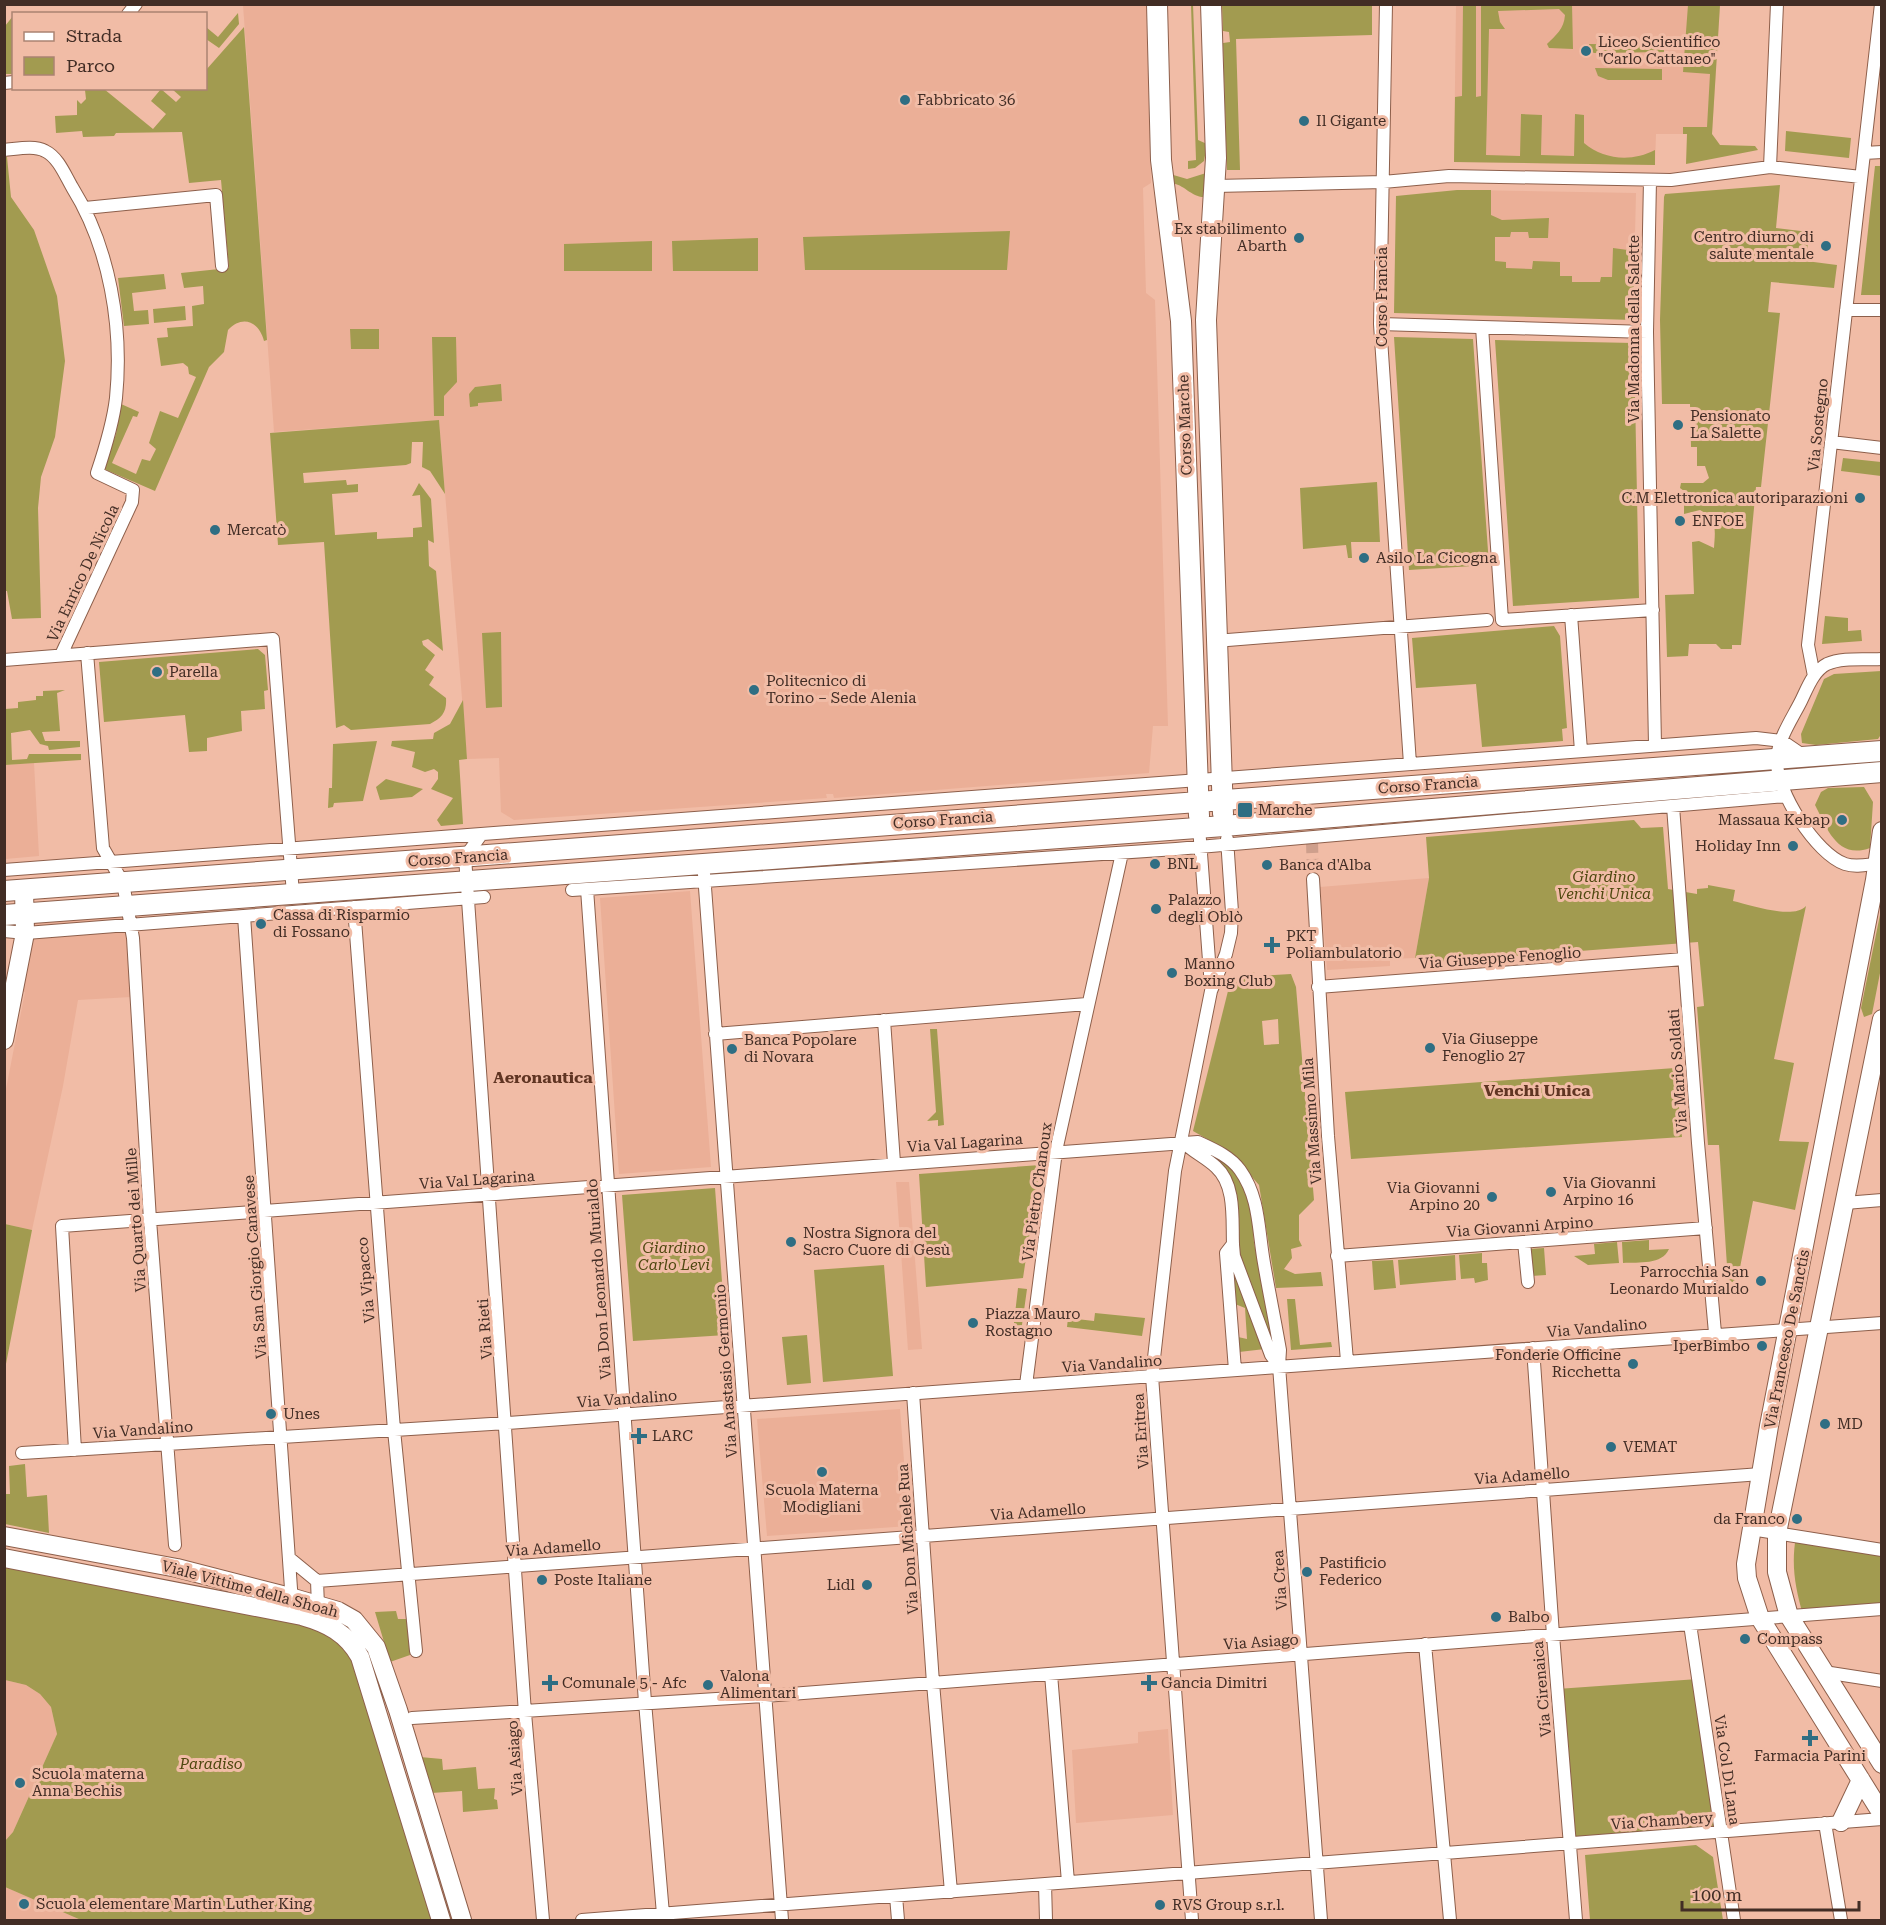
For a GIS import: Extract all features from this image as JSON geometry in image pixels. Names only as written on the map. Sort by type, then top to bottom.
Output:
[{"type":"main road","name":"Corso Marche","points":[[1157,4],[1161,160],[1181,321],[1197,803],[1201,837]]},
{"type":"main road","name":"Corso Marche","points":[[1211,4],[1215,186],[1206,320],[1220,778],[1226,835]]},
{"type":"main road","name":"Corso Francia","points":[[14,891],[127,902],[291,870],[1197,803],[1779,750],[1804,756],[1881,751]]},
{"type":"main road","name":"Corso Francia","points":[[4,915],[127,902],[293,894],[468,890],[1201,837],[1525,801],[1782,788],[1881,772]]},
{"type":"main road","name":"Via Francesco De Sanctis","points":[[1881,831],[1879,863],[1761,1474],[1746,1564],[1747,1578],[1760,1618],[1881,1817]]},
{"type":"main road","points":[[4,1040],[25,933],[25,913],[14,891]]},
{"type":"main road","points":[[1850,1018],[1881,1022]]},
{"type":"main road","name":"Via Francesco De Sanctis","points":[[1881,1022],[1777,1533],[1777,1572],[1789,1616],[1881,1764]]},
{"type":"main road","name":"Viale Vittime della Shoah","points":[[4,1536],[180,1569],[338,1611],[354,1620],[376,1647],[398,1710],[462,1920]]},
{"type":"main road","name":"Viale Vittime della Shoah","points":[[4,1558],[296,1615],[316,1620],[345,1635],[360,1657],[441,1920]]},
{"type":"main road","points":[[176,1591],[180,1569]]},
{"type":"main road","points":[[1833,1823],[1860,1780]]},
{"type":"street","points":[[1383,182],[1386,4]]},
{"type":"street","points":[[1770,167],[1777,4]]},
{"type":"street","name":"Via Sostegno","points":[[1814,676],[1808,645],[1880,12]]},
{"type":"street","name":"Via Enrico De Nicola","points":[[4,150],[34,148],[44,150],[53,156],[85,208],[108,274],[117,338],[116,398],[97,473],[132,490],[132,502],[61,655]]},
{"type":"street","points":[[1864,153],[1881,152]]},
{"type":"street","points":[[1215,186],[1383,182],[1449,176],[1671,180],[1770,167],[1861,177]]},
{"type":"street","name":"Via Madonna della Salette","points":[[1650,180],[1647,332],[1655,746]]},
{"type":"street","name":"Corso Francia","points":[[1383,182],[1380,324],[1410,764]]},
{"type":"street","points":[[85,208],[216,195],[222,266]]},
{"type":"street","points":[[1846,310],[1881,310]]},
{"type":"street","points":[[1380,324],[1647,332]]},
{"type":"street","points":[[1482,327],[1502,620],[1653,610]]},
{"type":"street","points":[[1831,442],[1881,448]]},
{"type":"street","points":[[1571,615],[1581,751]]},
{"type":"street","points":[[1215,640],[1487,620]]},
{"type":"street","points":[[4,660],[273,639],[293,894]]},
{"type":"street","points":[[87,653],[104,848],[127,902]]},
{"type":"street","points":[[1879,863],[1857,866],[1835,859],[1812,834],[1782,788],[1779,750],[1814,676],[1826,665],[1881,659]]},
{"type":"street","name":"Corso Francia","points":[[4,870],[1756,738],[1779,750]]},
{"type":"street","name":"Corso Francia","points":[[1226,835],[1312,839],[1673,806],[1782,788]]},
{"type":"street","name":"Corso Francia","points":[[1525,801],[1562,815]]},
{"type":"street","name":"Via Mario Soldati","points":[[1673,806],[1715,1333]]},
{"type":"street","points":[[465,857],[481,835]]},
{"type":"street","points":[[1211,991],[1226,954],[1231,933],[1232,912],[1226,835]]},
{"type":"street","name":"Corso Francia","points":[[572,890],[704,873],[1122,853],[1201,837]]},
{"type":"street","points":[[1201,837],[1211,991]]},
{"type":"street","name":"Via Pietro Chanoux","points":[[1026,1385],[1056,1151],[1122,853]]},
{"type":"street","name":"Via Rieti","points":[[465,857],[507,1423],[525,1713]]},
{"type":"street","points":[[14,891],[22,868]]},
{"type":"street","name":"Via Anastasio Germonio","points":[[704,873],[765,1696]]},
{"type":"street","name":"Via Massimo Mila","points":[[1313,879],[1318,987],[1337,1256],[1347,1361]]},
{"type":"street","name":"Via Don Leonardo Murialdo","points":[[587,889],[645,1702]]},
{"type":"street","name":"Corso Francia","points":[[4,931],[25,933],[127,902],[244,916],[354,907],[468,890],[484,897]]},
{"type":"street","name":"Via Quarto dei Mille","points":[[127,902],[175,1545]]},
{"type":"street","name":"Via Vipacco","points":[[354,907],[375,1203],[407,1574],[416,1651]]},
{"type":"street","name":"Via San Giorgio Canavese","points":[[244,916],[282,1437],[290,1558],[290,1597],[296,1615]]},
{"type":"street","name":"Via Giuseppe Fenoglio","points":[[1318,987],[1684,959]]},
{"type":"street","name":"Via Eritrea","points":[[1189,1873],[1152,1376],[1167,1226],[1211,991]]},
{"type":"street","points":[[716,1034],[1087,1004]]},
{"type":"street","name":"Via Val Lagarina","points":[[884,1020],[894,1163]]},
{"type":"street","points":[[1182,1141],[1196,1155],[1216,1167],[1226,1178],[1231,1200],[1234,1256],[1270,1355],[1279,1366]]},
{"type":"street","points":[[1182,1141],[1198,1142],[1222,1153],[1239,1167],[1251,1187],[1258,1209],[1261,1245],[1280,1350],[1279,1366]]},
{"type":"street","name":"Via Val Lagarina","points":[[75,1450],[62,1226],[1182,1141]]},
{"type":"street","points":[[1845,1203],[1881,1200]]},
{"type":"street","name":"Via Giovanni Arpino","points":[[1337,1256],[1706,1228]]},
{"type":"street","points":[[1524,1242],[1528,1282]]},
{"type":"street","points":[[1233,1244],[1226,1253],[1235,1370]]},
{"type":"street","name":"Via Vandalino","points":[[22,1453],[507,1423],[1715,1333],[1881,1323]]},
{"type":"street","name":"Via Cirenaica","points":[[1533,1348],[1552,1635],[1576,1920]]},
{"type":"street","name":"Via Crea","points":[[1279,1366],[1316,1863]]},
{"type":"street","name":"Via Don Michele Rua","points":[[913,1393],[933,1683],[951,1892]]},
{"type":"street","name":"Via Adamello","points":[[317,1581],[1761,1474]]},
{"type":"street","points":[[1751,1529],[1881,1550]]},
{"type":"street","points":[[290,1558],[317,1581],[318,1606],[296,1615]]},
{"type":"street","name":"Via Asiago","points":[[543,1920],[525,1713],[1881,1609]]},
{"type":"street","name":"Via Col Di Lana","points":[[1690,1624],[1734,1920]]},
{"type":"street","points":[[1425,1644],[1450,1920]]},
{"type":"street","points":[[1824,1672],[1881,1681]]},
{"type":"street","points":[[1051,1674],[1068,1882]]},
{"type":"street","points":[[765,1696],[782,1920]]},
{"type":"street","points":[[645,1702],[663,1914]]},
{"type":"street","points":[[412,1718],[525,1713]]},
{"type":"street","name":"Via Chambery","points":[[582,1920],[1721,1832],[1881,1817]]},
{"type":"street","points":[[1833,1823],[1841,1920]]},
{"type":"street","points":[[1316,1863],[1321,1920]]},
{"type":"street","points":[[1189,1873],[1191,1920]]},
{"type":"street","points":[[1045,1884],[1046,1920]]},
{"type":"street","points":[[896,1896],[898,1920]]},
{"type":"shaded area","points":[[243,5],[1146,5],[1151,183],[1143,188],[1146,293],[1155,300],[1168,726],[1153,726],[1149,773],[834,798],[833,794],[826,794],[827,798],[514,820],[501,812],[499,758],[467,759],[439,420],[274,432]]},
{"type":"shaded area","name":"Liceo Scientifico \"Carlo Cattaneo\"","points":[[1456,5],[1720,5],[1712,134],[1656,134],[1655,165],[1454,162]]},
{"type":"shaded area","points":[[1468,190],[1636,193],[1633,320],[1468,282]]},
{"type":"shaded area","points":[[34,763],[39,856],[5,859],[5,765]]},
{"type":"shaded area","points":[[1429,878],[1415,958],[1390,959],[1390,966],[1327,970],[1320,887]]},
{"type":"shaded area","points":[[690,891],[711,1167],[619,1174],[600,898]]},
{"type":"shaded area","points":[[124,908],[131,997],[78,1000],[63,1086],[32,1230],[5,1224],[5,1094],[25,992],[16,990],[27,915]]},
{"type":"shaded area","points":[[896,1182],[909,1182],[922,1349],[908,1350]]},
{"type":"shaded area","points":[[900,1409],[909,1526],[767,1536],[757,1419]]},
{"type":"shaded area","name":"Scuola materna Anna Bechis","points":[[5,1680],[26,1685],[40,1694],[51,1707],[57,1734],[13,1832],[5,1841]]},
{"type":"shaded area","points":[[1168,1729],[1173,1815],[1076,1823],[1072,1750],[1138,1743],[1138,1732]]},
{"type":"shaded area","name":"Scuola elementare Martin Luther King","points":[[5,1887],[81,1920],[5,1920]]},
{"type":"green space","points":[[1193,4],[1198,140],[1207,144],[1204,161],[1195,168],[1188,169],[1188,161],[1196,160],[1191,5]]},
{"type":"green space","points":[[1572,4],[1573,49],[1549,48],[1547,44],[1563,24],[1565,15],[1559,9],[1498,11],[1500,22],[1505,29],[1489,29],[1486,155],[1520,156],[1521,114],[1542,115],[1541,155],[1574,156],[1575,114],[1584,115],[1584,143],[1592,149],[1609,156],[1628,158],[1655,150],[1655,165],[1454,162],[1455,97],[1462,96],[1463,5],[1476,5],[1476,97],[1481,96],[1481,5]]},
{"type":"green space","points":[[1222,5],[1372,5],[1372,35],[1236,39],[1240,170],[1227,170],[1223,43],[1230,42],[1229,32],[1223,31]]},
{"type":"green space","points":[[1688,5],[1720,5],[1712,134],[1720,145],[1755,146],[1758,150],[1686,164],[1687,134],[1683,134],[1683,127],[1707,127],[1710,74],[1683,72]]},
{"type":"green space","points":[[238,13],[239,24],[219,48],[207,40],[207,28],[218,37]]},
{"type":"green space","points":[[12,17],[12,74],[5,74],[5,26]]},
{"type":"green space","points":[[244,27],[267,340],[264,341],[262,334],[249,322],[233,325],[228,330],[224,352],[209,367],[155,491],[104,469],[116,434],[121,404],[139,412],[137,417],[133,416],[112,463],[136,474],[142,459],[150,461],[156,449],[149,443],[160,411],[178,418],[196,377],[189,374],[188,367],[183,363],[161,366],[157,338],[168,337],[167,328],[193,326],[192,306],[204,304],[203,286],[184,288],[181,273],[229,268],[221,180],[189,183],[182,132],[116,133],[114,136],[83,137],[82,131],[56,133],[55,116],[77,115],[77,100],[81,104],[86,99],[85,90],[105,90],[153,129],[166,114],[151,101],[160,90],[176,102],[181,97],[173,90],[207,90],[207,69]]},
{"type":"green space","points":[[1589,44],[1659,45],[1664,47],[1664,52],[1594,53],[1589,50]]},
{"type":"green space","points":[[1595,68],[1662,69],[1662,80],[1608,80],[1598,76]]},
{"type":"green space","points":[[1786,131],[1851,138],[1849,158],[1785,151]]},
{"type":"green space","points":[[5,157],[7,157],[11,197],[34,230],[57,296],[65,361],[55,437],[41,477],[38,508],[41,618],[12,619],[7,591],[4,591]]},
{"type":"green space","points":[[1875,166],[1882,166],[1881,295],[1861,295]]},
{"type":"green space","points":[[1206,173],[1205,197],[1200,197],[1171,183],[1170,174],[1187,179]]},
{"type":"green space","points":[[1780,185],[1776,228],[1809,232],[1806,261],[1837,265],[1834,288],[1771,282],[1768,312],[1780,313],[1761,487],[1756,487],[1741,645],[1732,645],[1732,649],[1721,649],[1716,644],[1689,644],[1688,656],[1667,657],[1665,595],[1694,594],[1692,542],[1699,541],[1714,548],[1715,531],[1713,521],[1700,510],[1684,514],[1684,491],[1680,488],[1681,483],[1703,483],[1709,478],[1705,466],[1697,466],[1697,447],[1691,447],[1690,404],[1662,404],[1660,320],[1664,197],[1665,194]]},
{"type":"green space","points":[[1457,190],[1491,190],[1491,215],[1502,220],[1549,218],[1548,238],[1529,238],[1528,232],[1511,232],[1510,237],[1495,237],[1495,261],[1506,262],[1506,268],[1532,269],[1533,261],[1560,262],[1560,276],[1572,276],[1572,282],[1600,282],[1601,277],[1612,277],[1613,248],[1635,251],[1633,320],[1394,313],[1396,196]]},
{"type":"green space","points":[[1010,231],[1007,270],[805,270],[803,237]]},
{"type":"green space","points":[[758,238],[758,271],[673,271],[672,241]]},
{"type":"green space","points":[[652,241],[652,271],[564,271],[564,244]]},
{"type":"green space","points":[[164,274],[166,289],[132,293],[134,311],[148,310],[149,324],[124,326],[118,278]]},
{"type":"green space","points":[[185,306],[186,320],[154,323],[153,309]]},
{"type":"green space","points":[[350,329],[379,329],[379,349],[351,349]]},
{"type":"green space","points":[[432,337],[456,337],[457,382],[444,396],[444,416],[434,416]]},
{"type":"green space","points":[[1394,337],[1473,339],[1489,565],[1409,570]]},
{"type":"green space","points":[[1495,340],[1634,343],[1639,598],[1513,606]]},
{"type":"green space","points":[[501,384],[502,401],[478,403],[478,406],[470,407],[469,394],[475,387]]},
{"type":"green space","points":[[439,420],[445,494],[430,471],[422,467],[423,442],[412,442],[411,463],[406,465],[303,473],[304,483],[346,480],[347,485],[358,484],[358,492],[332,494],[335,535],[377,532],[377,539],[413,537],[413,528],[422,527],[420,495],[412,496],[419,483],[431,499],[434,543],[428,540],[429,566],[436,571],[443,651],[428,639],[422,641],[423,645],[435,655],[425,670],[434,677],[429,685],[446,698],[445,711],[441,717],[430,724],[351,730],[344,725],[336,728],[324,542],[278,545],[270,433]]},
{"type":"green space","points":[[1843,458],[1881,462],[1881,476],[1841,471]]},
{"type":"green space","points":[[1377,482],[1380,542],[1351,542],[1352,558],[1348,558],[1346,545],[1303,549],[1300,488]]},
{"type":"green space","points":[[1825,616],[1848,618],[1848,631],[1861,630],[1862,641],[1822,644]]},
{"type":"green space","points":[[1554,626],[1560,636],[1567,728],[1562,729],[1563,741],[1482,747],[1476,684],[1416,688],[1412,638]]},
{"type":"green space","points":[[501,632],[502,707],[486,708],[482,633]]},
{"type":"green space","points":[[258,649],[265,655],[268,690],[264,691],[265,709],[241,711],[242,731],[207,738],[207,751],[189,752],[185,715],[104,722],[99,662]]},
{"type":"green space","points":[[1881,671],[1882,733],[1878,739],[1816,745],[1802,743],[1801,734],[1824,679],[1834,674]]},
{"type":"green space","points":[[65,690],[57,693],[60,731],[42,732],[45,741],[80,741],[80,747],[49,750],[48,746],[40,744],[30,730],[11,733],[12,760],[27,759],[29,754],[81,754],[81,760],[5,765],[5,709],[18,708],[18,702],[36,700],[36,696],[43,696],[43,691]]},
{"type":"green space","points":[[463,700],[467,759],[459,760],[463,824],[441,826],[437,820],[453,798],[431,789],[438,779],[438,772],[434,769],[425,772],[412,767],[415,752],[391,746],[392,741],[433,739],[434,733],[450,724]]},
{"type":"green space","points":[[377,741],[363,801],[334,803],[333,807],[328,808],[329,788],[332,788],[333,744]]},
{"type":"green space","points":[[386,779],[423,789],[412,797],[380,800],[376,787]]},
{"type":"green space","points":[[1864,787],[1873,802],[1870,848],[1859,851],[1849,850],[1835,840],[1815,805],[1821,792],[1828,788]]},
{"type":"green space","name":"Giardino Venchi Unica","points":[[1634,820],[1641,828],[1663,827],[1668,889],[1697,894],[1697,889],[1708,888],[1708,885],[1735,890],[1733,901],[1782,912],[1800,910],[1806,906],[1774,1059],[1794,1063],[1779,1141],[1809,1142],[1795,1210],[1753,1201],[1737,1283],[1728,1281],[1719,1145],[1708,1145],[1697,1007],[1704,1006],[1698,942],[1424,963],[1425,957],[1415,958],[1429,878],[1426,837]]},
{"type":"green space","points":[[1881,910],[1881,968],[1872,1014],[1864,1017],[1861,1008]]},
{"type":"green space","points":[[1254,972],[1255,976],[1291,974],[1296,987],[1314,1200],[1299,1215],[1299,1240],[1302,1246],[1291,1249],[1292,1258],[1284,1269],[1295,1274],[1321,1272],[1323,1286],[1276,1288],[1259,1185],[1230,1152],[1193,1131],[1228,991],[1237,977]],"holes":[[[1278,1019],[1279,1044],[1264,1045],[1262,1021]]]},
{"type":"green space","points":[[930,1029],[937,1029],[944,1125],[938,1126],[938,1120],[927,1121],[936,1112]]},
{"type":"green space","points":[[1675,1068],[1682,1137],[1351,1159],[1345,1092]]},
{"type":"green space","points":[[1202,1151],[1221,1159],[1229,1166],[1242,1182],[1251,1201],[1255,1248],[1277,1348],[1274,1348],[1242,1261],[1235,1187],[1229,1174],[1218,1162]]},
{"type":"green space","points":[[1040,1165],[1023,1278],[926,1287],[919,1174]]},
{"type":"green space","name":"Giardino Carlo Levi","points":[[715,1188],[726,1335],[633,1341],[622,1195]]},
{"type":"green space","points":[[4,1224],[32,1230],[5,1369]]},
{"type":"green space","points":[[1649,1240],[1649,1250],[1669,1249],[1666,1254],[1656,1260],[1623,1263],[1622,1242]]},
{"type":"green space","points":[[1617,1242],[1619,1263],[1588,1265],[1574,1256],[1595,1254],[1594,1244]]},
{"type":"green space","points":[[1544,1248],[1546,1275],[1531,1276],[1529,1249]]},
{"type":"green space","points":[[1482,1253],[1482,1263],[1487,1263],[1488,1280],[1475,1283],[1474,1278],[1461,1279],[1459,1255]]},
{"type":"green space","points":[[1455,1255],[1456,1280],[1400,1285],[1398,1260]]},
{"type":"green space","points":[[1393,1260],[1396,1288],[1374,1290],[1372,1261]]},
{"type":"green space","points":[[884,1265],[893,1376],[823,1382],[814,1270]]},
{"type":"green space","points":[[1232,1265],[1265,1349],[1239,1352],[1238,1337],[1247,1339],[1245,1308],[1235,1304]]},
{"type":"green space","points":[[1018,1288],[1027,1289],[1021,1332],[1013,1331]]},
{"type":"green space","points":[[1287,1299],[1295,1299],[1300,1345],[1331,1342],[1332,1347],[1291,1350]]},
{"type":"green space","points":[[1095,1313],[1145,1318],[1142,1336],[1067,1327],[1068,1318],[1094,1321]]},
{"type":"green space","points":[[807,1335],[811,1383],[787,1385],[782,1337]]},
{"type":"green space","points":[[25,1464],[27,1497],[47,1495],[49,1533],[5,1524],[5,1494],[10,1494],[9,1466]]},
{"type":"green space","points":[[1796,1536],[1881,1550],[1881,1609],[1803,1615],[1795,1576]]},
{"type":"green space","name":"Paradiso","points":[[5,1562],[297,1623],[344,1641],[357,1661],[433,1920],[81,1920],[5,1887],[5,1841],[13,1832],[57,1734],[51,1707],[40,1694],[26,1685],[5,1680]]},
{"type":"green space","points":[[396,1611],[398,1619],[408,1619],[410,1655],[390,1662],[375,1612]]},
{"type":"green space","points":[[1698,1679],[1721,1832],[1570,1843],[1557,1689]]},
{"type":"green space","points":[[420,1757],[442,1759],[443,1770],[476,1767],[478,1789],[495,1788],[494,1799],[497,1800],[498,1809],[463,1812],[462,1791],[431,1793]]},
{"type":"green space","points":[[1696,1845],[1713,1857],[1723,1920],[1590,1920],[1585,1855]]},
{"type":"tunnel","points":[[1312,841],[1313,879]]},
{"type":"place","name":"Liceo Scientifico \"Carlo Cattaneo\"","points":[[1586,51]]},
{"type":"place","name":"Fabbricato 36","points":[[905,100]]},
{"type":"place","name":"Il Gigante","points":[[1304,121]]},
{"type":"place","name":"Ex stabilimento Abarth","points":[[1299,238]]},
{"type":"place","name":"Centro diurno di salute mentale","points":[[1826,246]]},
{"type":"place","name":"Pensionato La Salette","points":[[1678,425]]},
{"type":"place","name":"C.M Elettronica autoriparazioni","points":[[1860,498]]},
{"type":"place","name":"ENFOE","points":[[1680,521]]},
{"type":"place","name":"Mercatò","points":[[215,530]]},
{"type":"place","name":"Asilo La Cicogna","points":[[1364,558]]},
{"type":"place","name":"Parella","points":[[157,672]]},
{"type":"place","name":"Politecnico di Torino – Sede Alenia","points":[[754,690]]},
{"type":"place","name":"Marche","points":[[1245,810]]},
{"type":"place","name":"Massaua Kebap","points":[[1842,820]]},
{"type":"place","name":"Holiday Inn","points":[[1793,846]]},
{"type":"place","name":"BNL","points":[[1155,864]]},
{"type":"place","name":"Banca d'Alba","points":[[1267,865]]},
{"type":"place","name":"Palazzo degli Oblò","points":[[1156,909]]},
{"type":"place","name":"Cassa di Risparmio di Fossano","points":[[261,924]]},
{"type":"place","name":"PKT Poliambulatorio","points":[[1272,945]]},
{"type":"place","name":"Manno Boxing Club","points":[[1172,973]]},
{"type":"place","name":"Via Giuseppe Fenoglio 27","points":[[1430,1048]]},
{"type":"place","name":"Banca Popolare di Novara","points":[[732,1049]]},
{"type":"place","name":"Via Giovanni Arpino 16","points":[[1551,1192]]},
{"type":"place","name":"Via Giovanni Arpino 20","points":[[1492,1197]]},
{"type":"place","name":"Nostra Signora del Sacro Cuore di Gesù","points":[[791,1242]]},
{"type":"place","name":"Parrocchia San Leonardo Murialdo","points":[[1761,1281]]},
{"type":"place","name":"Piazza Mauro Rostagno","points":[[973,1323]]},
{"type":"place","name":"IperBimbo","points":[[1762,1346]]},
{"type":"place","name":"Fonderie Officine Ricchetta","points":[[1633,1364]]},
{"type":"place","name":"Unes","points":[[271,1414]]},
{"type":"place","name":"MD","points":[[1825,1424]]},
{"type":"place","name":"LARC","points":[[639,1436]]},
{"type":"place","name":"VEMAT","points":[[1611,1447]]},
{"type":"place","name":"Scuola Materna Modigliani","points":[[822,1472]]},
{"type":"place","name":"da Franco","points":[[1797,1519]]},
{"type":"place","name":"Pastificio Federico","points":[[1307,1572]]},
{"type":"place","name":"Poste Italiane","points":[[542,1580]]},
{"type":"place","name":"Lidl","points":[[867,1585]]},
{"type":"place","name":"Balbo","points":[[1496,1617]]},
{"type":"place","name":"Compass","points":[[1745,1639]]},
{"type":"place","name":"Comunale 5 - Afc","points":[[550,1683]]},
{"type":"place","name":"Gancia Dimitri","points":[[1149,1683]]},
{"type":"place","name":"Valona Alimentari","points":[[708,1685]]},
{"type":"place","name":"Farmacia Parini","points":[[1810,1738]]},
{"type":"place","name":"Scuola materna Anna Bechis","points":[[20,1783]]},
{"type":"place","name":"Scuola elementare Martin Luther King","points":[[24,1904]]},
{"type":"place","name":"RVS Group s.r.l.","points":[[1160,1905]]},
{"type":"district","name":"Aeronautica","points":[[543,1077]]},
{"type":"district","name":"Venchi Unica","points":[[1537,1090]]}]
